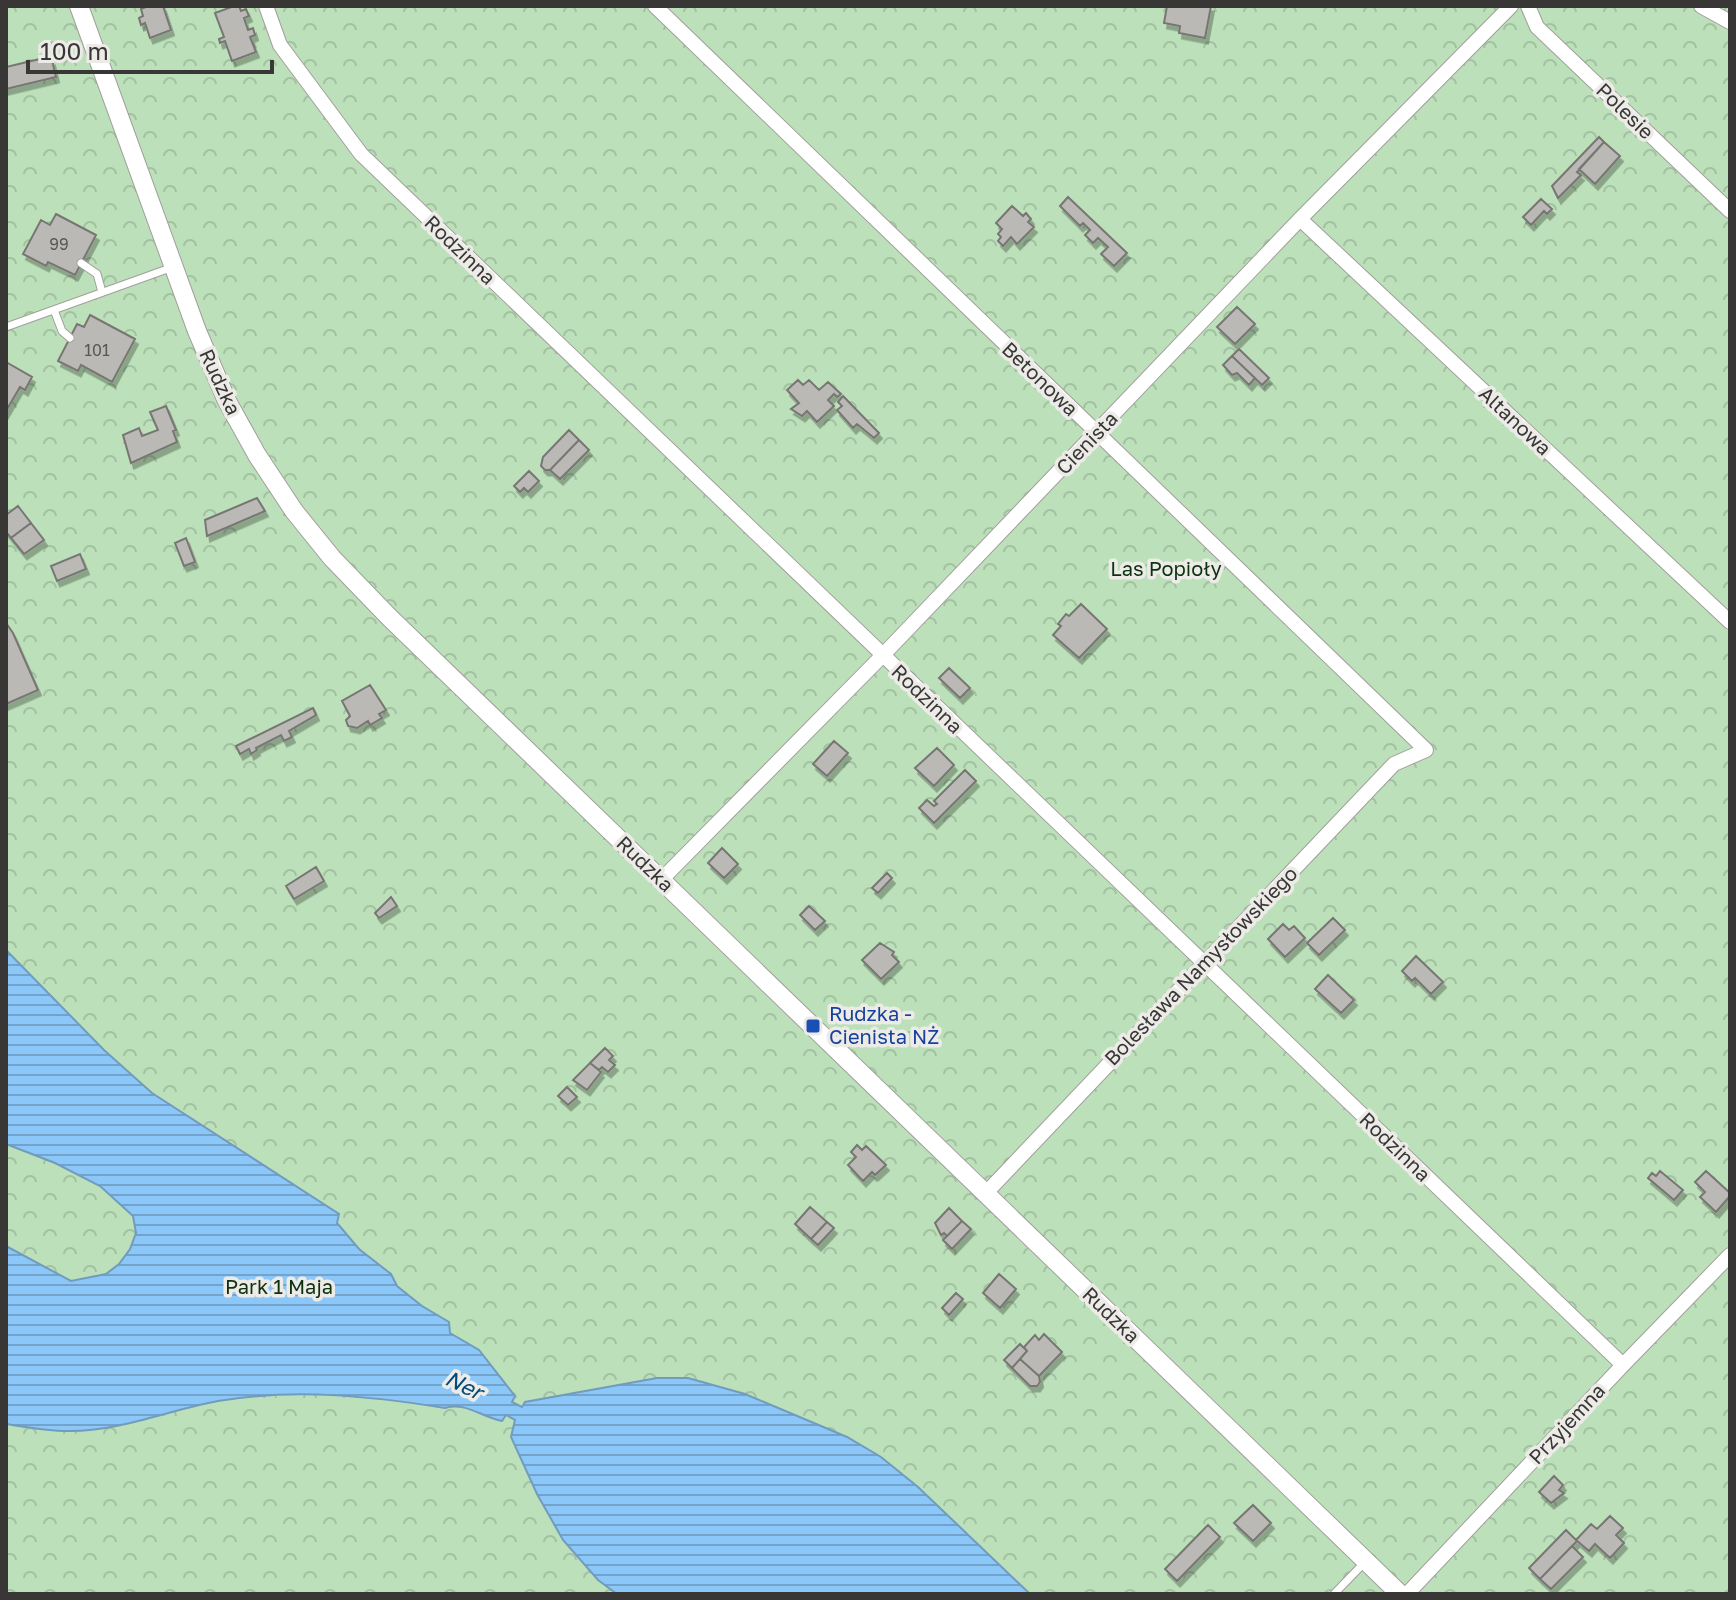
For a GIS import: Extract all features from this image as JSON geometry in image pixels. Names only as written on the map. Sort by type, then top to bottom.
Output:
[{"type":"street","name":"Rudzka","points":[[79,6],[173,267],[227,401],[257,455],[312,534],[385,613],[1400,1594]]},
{"type":"street","name":"Rodzinna","points":[[266,6],[280,45],[361,154],[1623,1365]]},
{"type":"street","name":"Betonowa","points":[[655,6],[1426,750]]},
{"type":"street","name":"Cienista","points":[[661,880],[882,656],[1300,219],[1511,6]]},
{"type":"street","name":"Polesie","points":[[1528,6],[1537,27],[1730,211]]},
{"type":"street","points":[[1701,6],[1730,22]]},
{"type":"street","name":"Altanowa","points":[[1300,219],[1730,622]]},
{"type":"street","name":"Bolesława Namysłowskiego","points":[[985,1194],[1394,764],[1426,750]]},
{"type":"street","name":"Przyjemna","points":[[1407,1594],[1730,1255]]},
{"type":"lane","points":[[81,263],[97,274],[102,292]]},
{"type":"lane","points":[[6,327],[173,267]]},
{"type":"lane","points":[[54,310],[62,331],[70,338]]},
{"type":"lane","points":[[1334,1594],[1366,1562]]},
{"type":"green space","name":"Las Popioły","points":[[6,6],[1730,6],[1730,1594],[6,1594]]},
{"type":"water","name":"Ner","points":[[6,950],[104,1050],[152,1093],[339,1214],[337,1223],[359,1249],[391,1274],[397,1286],[449,1322],[450,1333],[479,1350],[515,1396],[512,1402],[522,1407],[525,1402],[657,1378],[688,1378],[745,1394],[847,1437],[881,1457],[918,1487],[1030,1594],[617,1594],[598,1580],[563,1540],[537,1494],[511,1437],[515,1420],[506,1415],[502,1421],[494,1419],[467,1408],[332,1395],[275,1395],[218,1401],[105,1428],[67,1431],[6,1424],[6,1246],[71,1281],[106,1274],[119,1264],[130,1249],[136,1233],[133,1216],[100,1186],[55,1163],[6,1144]]},
{"type":"building","points":[[163,6],[171,30],[150,38],[145,23],[141,25],[139,18],[143,16],[141,9]]},
{"type":"building","points":[[239,6],[241,11],[246,9],[249,16],[244,18],[248,30],[253,28],[255,35],[250,37],[256,52],[232,61],[225,41],[220,43],[219,39],[224,37],[215,13]]},
{"type":"building","points":[[1167,6],[1211,6],[1205,38],[1179,33],[1180,26],[1164,23]]},
{"type":"building","points":[[44,58],[45,62],[52,60],[56,77],[6,89],[6,67]]},
{"type":"building","points":[[1599,137],[1604,142],[1577,172],[1581,175],[1558,198],[1552,186]]},
{"type":"building","points":[[1604,142],[1620,156],[1595,184],[1579,169]]},
{"type":"building","points":[[1068,197],[1127,253],[1114,266],[1101,254],[1108,247],[1098,238],[1093,243],[1085,235],[1090,230],[1083,223],[1080,226],[1060,206]]},
{"type":"building","points":[[1541,199],[1552,209],[1547,214],[1544,211],[1531,225],[1523,217]]},
{"type":"building","points":[[1012,206],[1023,216],[1026,213],[1031,219],[1028,222],[1034,227],[1017,244],[1011,237],[1003,246],[998,241],[1002,229],[996,223]]},
{"type":"building","points":[[56,214],[96,235],[75,275],[48,262],[46,266],[23,254],[41,220],[50,225]]},
{"type":"building","points":[[1237,307],[1255,324],[1235,344],[1217,327]]},
{"type":"building","points":[[90,315],[135,339],[112,382],[81,365],[78,371],[58,361],[77,324],[84,327]]},
{"type":"building","points":[[1239,349],[1269,378],[1262,385],[1232,356]]},
{"type":"building","points":[[1232,356],[1255,378],[1249,385],[1237,373],[1232,375],[1223,365]]},
{"type":"building","points":[[6,362],[32,377],[25,390],[20,387],[6,411]]},
{"type":"building","points":[[798,380],[803,385],[809,380],[819,390],[828,382],[841,394],[837,397],[834,394],[828,400],[834,406],[817,422],[807,411],[802,416],[791,409],[799,403],[787,390]]},
{"type":"building","points":[[843,396],[879,433],[874,438],[857,424],[853,428],[837,410],[842,406],[838,402]]},
{"type":"building","points":[[166,406],[176,430],[173,431],[177,442],[131,463],[123,435],[139,428],[142,436],[158,430],[150,412]]},
{"type":"building","points":[[569,430],[579,440],[550,470],[545,470],[541,466],[543,457]]},
{"type":"building","points":[[579,440],[589,450],[560,479],[550,470]]},
{"type":"building","points":[[529,471],[539,481],[528,492],[524,488],[520,492],[514,486]]},
{"type":"building","points":[[257,498],[265,511],[207,536],[205,520]]},
{"type":"building","points":[[18,506],[31,523],[11,538],[6,532],[6,515]]},
{"type":"building","points":[[31,523],[44,540],[24,554],[11,538]]},
{"type":"building","points":[[186,538],[195,562],[184,566],[175,543]]},
{"type":"building","points":[[80,554],[86,569],[57,581],[51,566]]},
{"type":"building","points":[[1081,604],[1107,629],[1079,658],[1053,635],[1066,614],[1069,616]]},
{"type":"building","points":[[6,623],[38,690],[6,704]]},
{"type":"building","points":[[949,668],[970,688],[960,698],[939,678]]},
{"type":"building","points":[[370,685],[386,710],[379,714],[382,718],[370,725],[368,721],[357,728],[348,726],[346,720],[350,716],[342,701]]},
{"type":"building","points":[[313,708],[316,715],[289,731],[292,737],[284,741],[281,735],[251,754],[249,749],[240,754],[236,746]]},
{"type":"building","points":[[834,741],[848,753],[827,776],[813,764]]},
{"type":"building","points":[[937,748],[954,765],[934,786],[915,768]]},
{"type":"building","points":[[965,770],[976,781],[934,823],[919,808],[927,800],[934,806],[937,804],[934,801]]},
{"type":"building","points":[[722,848],[738,864],[724,878],[708,863]]},
{"type":"building","points":[[316,867],[324,881],[294,899],[286,886]]},
{"type":"building","points":[[887,873],[892,878],[878,893],[872,888]]},
{"type":"building","points":[[391,897],[397,906],[379,918],[375,913]]},
{"type":"building","points":[[809,906],[825,921],[815,930],[800,915]]},
{"type":"building","points":[[1333,918],[1345,930],[1319,955],[1307,943]]},
{"type":"building","points":[[1283,924],[1289,930],[1294,926],[1305,938],[1285,957],[1268,939]]},
{"type":"building","points":[[880,943],[894,952],[892,955],[899,962],[881,979],[862,960]]},
{"type":"building","points":[[1416,956],[1443,982],[1431,994],[1415,978],[1412,981],[1402,971]]},
{"type":"building","points":[[1328,975],[1354,1000],[1341,1013],[1315,989]]},
{"type":"building","points":[[605,1048],[613,1056],[609,1060],[615,1065],[608,1072],[590,1063]]},
{"type":"building","points":[[590,1063],[601,1072],[587,1090],[573,1080]]},
{"type":"building","points":[[567,1087],[577,1097],[568,1105],[558,1096]]},
{"type":"building","points":[[857,1145],[862,1150],[866,1146],[886,1165],[863,1181],[848,1165],[856,1157],[851,1152]]},
{"type":"building","points":[[1660,1171],[1683,1190],[1674,1200],[1648,1178]]},
{"type":"building","points":[[1706,1171],[1730,1193],[1716,1212],[1700,1197],[1705,1192],[1695,1182]]},
{"type":"building","points":[[810,1207],[827,1222],[811,1239],[795,1224]]},
{"type":"building","points":[[949,1208],[962,1221],[947,1236],[944,1233],[941,1235],[935,1223]]},
{"type":"building","points":[[962,1221],[971,1229],[952,1249],[943,1240]]},
{"type":"building","points":[[827,1222],[834,1228],[818,1245],[811,1239]]},
{"type":"building","points":[[999,1274],[1016,1289],[1000,1308],[983,1293]]},
{"type":"building","points":[[956,1293],[963,1299],[949,1315],[942,1308]]},
{"type":"building","points":[[1044,1334],[1062,1352],[1039,1376],[1020,1359],[1027,1351],[1024,1347],[1035,1335],[1039,1340]]},
{"type":"building","points":[[1020,1344],[1027,1351],[1012,1368],[1004,1360]]},
{"type":"building","points":[[1020,1359],[1039,1376],[1037,1386],[1030,1386],[1012,1368]]},
{"type":"building","points":[[1554,1476],[1563,1485],[1559,1490],[1564,1493],[1551,1503],[1539,1492]]},
{"type":"building","points":[[1253,1505],[1271,1523],[1253,1541],[1234,1523]]},
{"type":"building","points":[[1610,1516],[1623,1528],[1616,1535],[1624,1543],[1610,1558],[1595,1544],[1589,1551],[1576,1540],[1591,1524],[1597,1529]]},
{"type":"building","points":[[1208,1525],[1220,1537],[1177,1581],[1165,1569]]},
{"type":"building","points":[[1566,1530],[1577,1541],[1540,1579],[1529,1568]]},
{"type":"building","points":[[1572,1546],[1583,1557],[1551,1589],[1540,1579]]},
{"type":"place","name":"Rudzka - Cienista NŻ","points":[[813,1026]]},
{"type":"park label","name":"Park 1 Maja","points":[[279,1287]]}]
